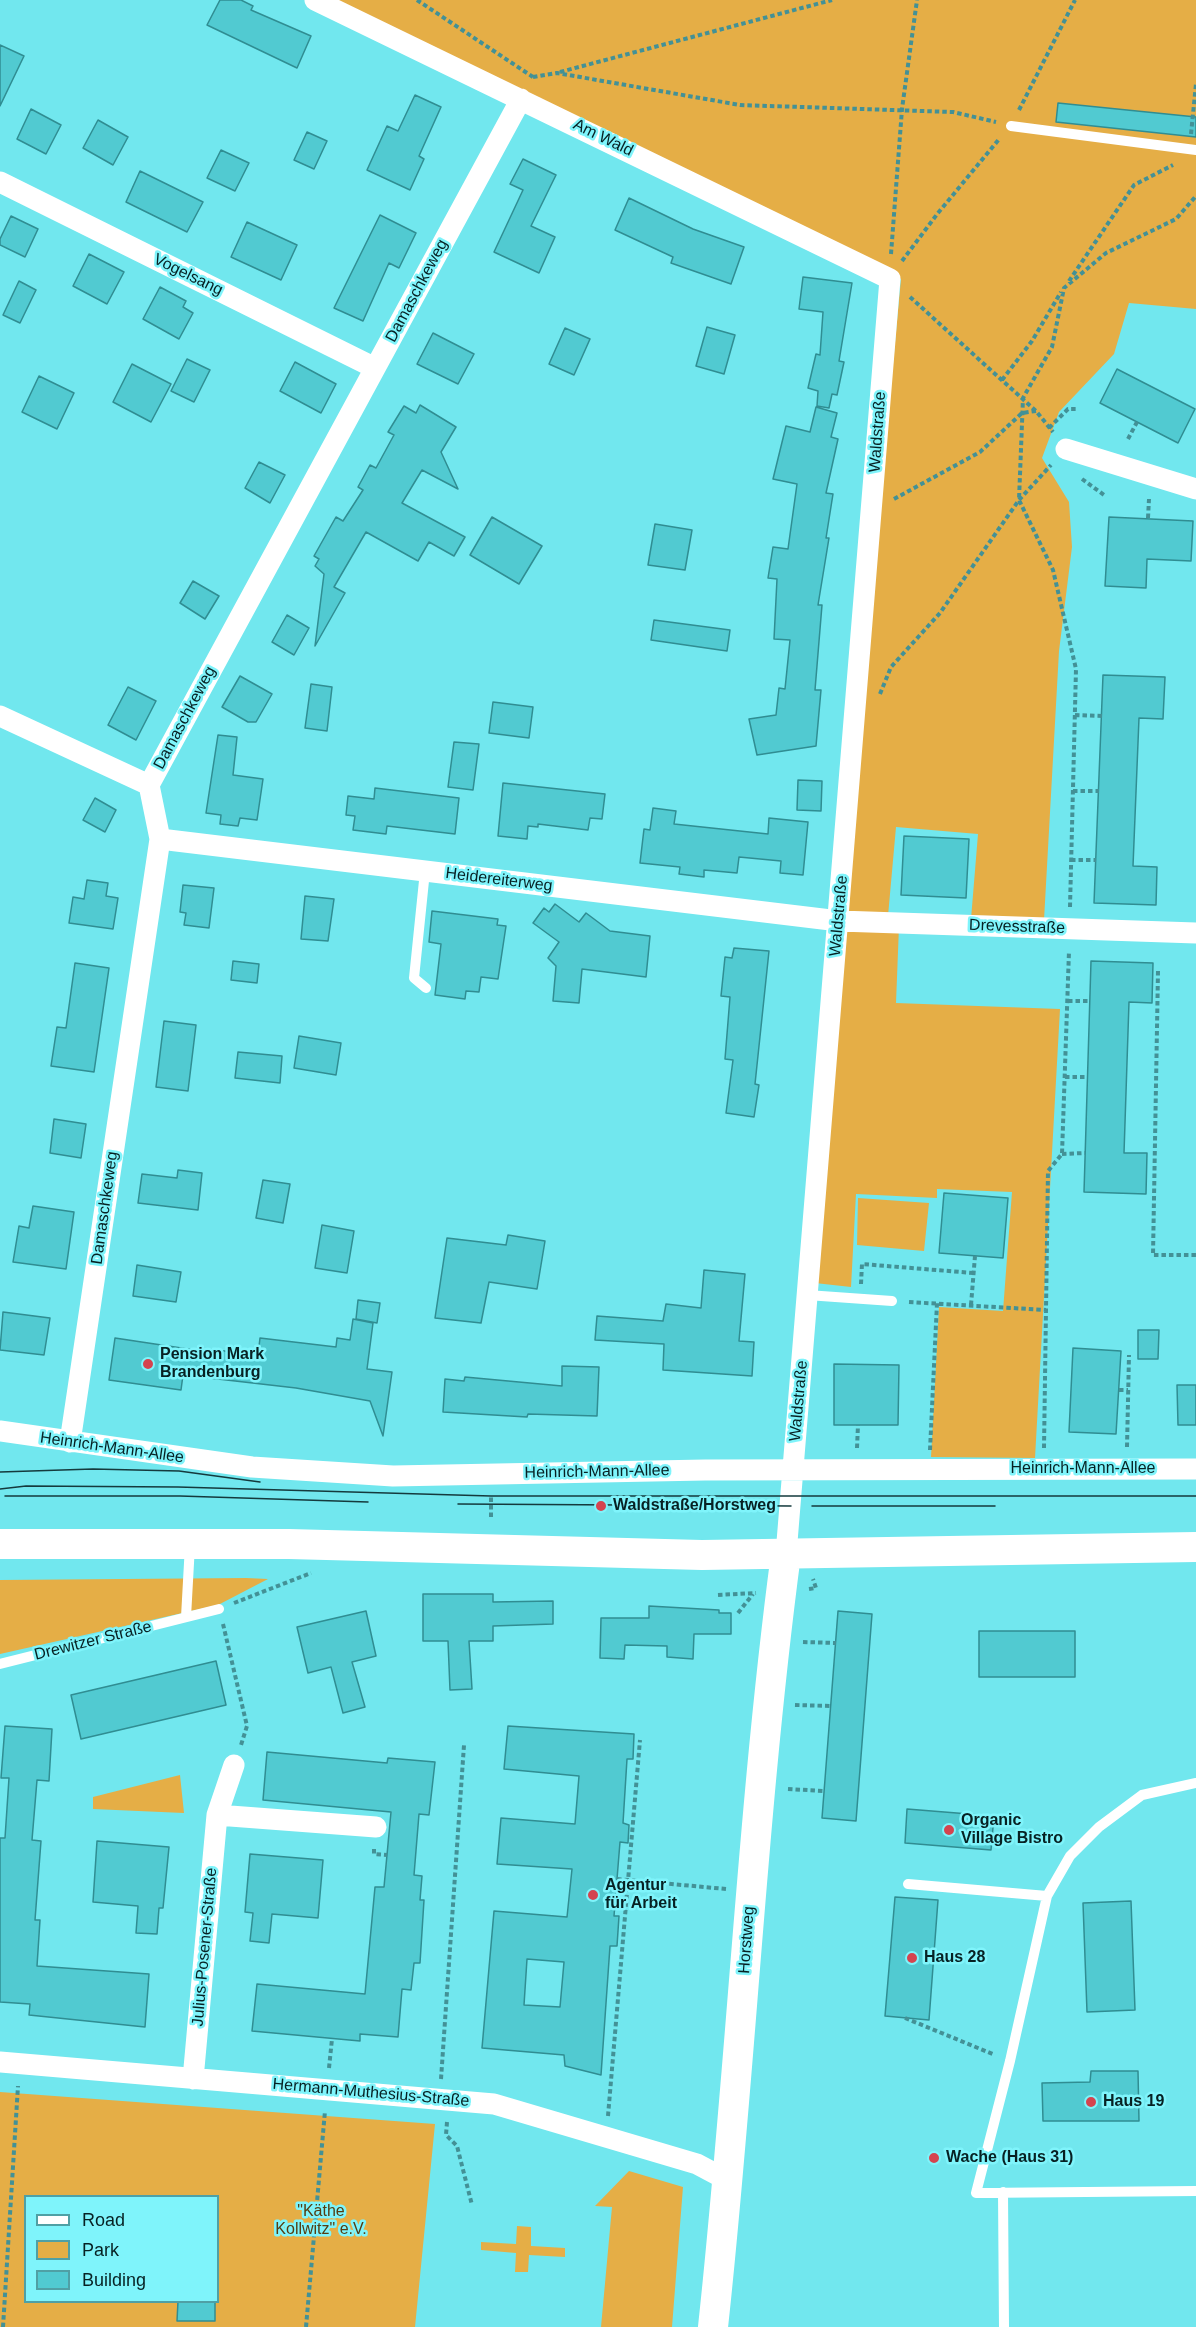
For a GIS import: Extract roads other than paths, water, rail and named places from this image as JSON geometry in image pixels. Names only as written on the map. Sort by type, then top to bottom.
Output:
[{"type":"main road","points":[[0,1544],[289,1544],[702,1555],[1196,1547]]},
{"type":"main road","name":"Horstweg","points":[[713,2327],[729,2181],[751,1892],[774,1641],[786,1554]]},
{"type":"street","name":"Am Wald","points":[[315,0],[890,279]]},
{"type":"street","name":"Damaschkeweg","points":[[70,1442],[160,838],[149,785],[521,99]]},
{"type":"street","name":"Vogelsang","points":[[0,182],[375,368]]},
{"type":"street","name":"Waldstraße","points":[[786,1554],[890,279]]},
{"type":"street","points":[[1066,449],[1196,489]]},
{"type":"street","points":[[0,716],[149,785]]},
{"type":"street","name":"Heidereiterweg","points":[[160,838],[839,921]]},
{"type":"street","name":"Drevesstraße","points":[[839,921],[1196,933]]},
{"type":"street","name":"Heinrich-Mann-Allee","points":[[0,1431],[252,1467],[393,1476],[793,1470],[1196,1469]]},
{"type":"street","name":"Julius-Posener-Straße","points":[[193,2079],[217,1815],[234,1765]]},
{"type":"street","points":[[217,1815],[376,1827]]},
{"type":"street","name":"Hermann-Muthesius-Straße","points":[[10,2063],[193,2079],[328,2080],[450,2100],[494,2104],[697,2164],[729,2181]]},
{"type":"lane","points":[[1011,126],[1192,149]]},
{"type":"lane","points":[[425,870],[414,978],[426,988]]},
{"type":"lane","points":[[807,1295],[892,1301]]},
{"type":"lane","points":[[186,1617],[190,1544]]},
{"type":"lane","name":"Drewitzer Straße","points":[[0,1664],[219,1609]]},
{"type":"lane","points":[[1196,1784],[1142,1795],[1107,1821],[1070,1856],[1047,1896],[1010,2061],[976,2193],[1196,2191]]},
{"type":"lane","points":[[908,1884],[1047,1896]]},
{"type":"lane","points":[[1003,2192],[1004,2327]]},
{"type":"tram line","points":[[0,1472],[93,1469],[179,1471],[260,1482]]},
{"type":"tram line","points":[[0,1489],[26,1486],[178,1487],[491,1496],[1196,1496]]},
{"type":"tram line","points":[[5,1496],[180,1496],[368,1502]]},
{"type":"tram line","points":[[458,1504],[791,1506]]},
{"type":"tram line","points":[[812,1506],[995,1506]]},
{"type":"place","name":"Pension Mark Brandenburg","points":[[148,1364]]},
{"type":"place","name":"Waldstraße/Horstweg","points":[[601,1506]]},
{"type":"place","name":"Organic Village Bistro","points":[[949,1830]]},
{"type":"place","name":"Agentur für Arbeit","points":[[593,1895]]},
{"type":"place","name":"Haus 28","points":[[912,1958]]},
{"type":"place","name":"Haus 19","points":[[1091,2102]]},
{"type":"place","name":"Wache (Haus 31)","points":[[934,2158]]},
{"type":"park label","name":"\"Käthe Kollwitz\" e.V.","points":[[321,2221]]}]
